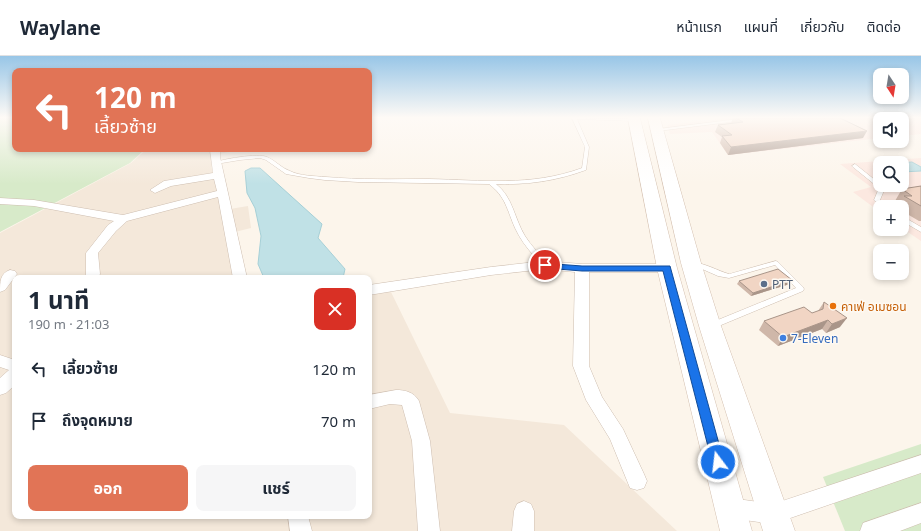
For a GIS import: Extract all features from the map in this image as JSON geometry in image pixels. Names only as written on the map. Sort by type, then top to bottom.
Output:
[{"type":"main road","points":[[640,140],[679,266],[710,326],[776,523]]},
{"type":"main road","points":[[659,140],[679,266],[733,519]]},
{"type":"street","points":[[216,152],[220,162],[218,175],[239,275]]},
{"type":"street","points":[[155,190],[168,183],[218,175]]},
{"type":"street","points":[[92,275],[92,253],[112,228],[123,219],[222,193]]},
{"type":"street","points":[[0,201],[34,203],[123,219]]},
{"type":"street","points":[[372,290],[491,271],[545,265],[582,268],[679,266]]},
{"type":"street","points":[[582,268],[581,366],[595,400],[617,435],[637,480]]},
{"type":"street","points":[[0,287],[10,274]]},
{"type":"street","points":[[0,361],[12,365]]},
{"type":"street","points":[[0,388],[12,378]]},
{"type":"street","points":[[372,402],[399,397],[406,398],[410,401],[421,440],[429,531]]},
{"type":"street","points":[[733,519],[776,523],[921,464]]},
{"type":"street","points":[[871,531],[921,513]]},
{"type":"street","points":[[299,519],[301,531]]},
{"type":"lane","points":[[220,162],[264,157],[280,170],[292,174],[348,181],[533,182],[568,176],[584,169],[587,147],[584,140]]},
{"type":"lane","points":[[855,166],[882,188],[877,200]]},
{"type":"lane","points":[[489,182],[502,191],[508,200],[522,235],[545,265]]},
{"type":"lane","points":[[909,222],[921,230]]},
{"type":"lane","points":[[679,266],[729,276],[776,263],[801,289],[710,326]]},
{"type":"shaded area","points":[[718,140],[861,140],[728,155]]},
{"type":"shaded area","points":[[144,152],[229,152],[218,154],[230,209],[248,206],[251,228],[235,232],[244,275],[12,275],[12,519],[372,519],[372,292],[391,292],[450,413],[564,425],[677,531],[0,531],[0,233],[131,163]]},
{"type":"shaded area","points":[[921,158],[921,241],[909,233],[909,200],[873,200],[873,207],[853,192],[871,187],[840,164],[873,162],[873,192],[909,192],[909,159]]},
{"type":"green space","points":[[0,140],[12,140],[12,152],[142,152],[130,163],[0,232]]},
{"type":"green space","points":[[921,444],[921,531],[845,531],[823,477]]},
{"type":"water","points":[[909,162],[912,162],[921,167],[921,171],[909,172]]},
{"type":"water","points":[[251,168],[260,168],[322,224],[318,238],[345,269],[344,275],[263,275],[258,264],[261,236],[255,208],[247,193],[245,171]]},
{"type":"building","points":[[725,140],[789,140],[731,147]]},
{"type":"building","points":[[921,186],[921,206],[904,196],[912,196],[906,192],[909,192],[909,188]]},
{"type":"building","name":"PTT","points":[[778,269],[792,280],[753,293],[739,281]]},
{"type":"building","points":[[824,302],[847,318],[832,324],[828,320],[783,337],[764,321],[804,307],[812,313],[823,309]]},
{"type":"place","name":"PTT","points":[[764,284]]},
{"type":"place","name":"คาเฟ่ อเมซอน","points":[[833,306]]},
{"type":"place","name":"7-Eleven","points":[[783,338]]},
{"type":"route","points":[[545,265],[582,268],[667,268],[718,462]]}]
